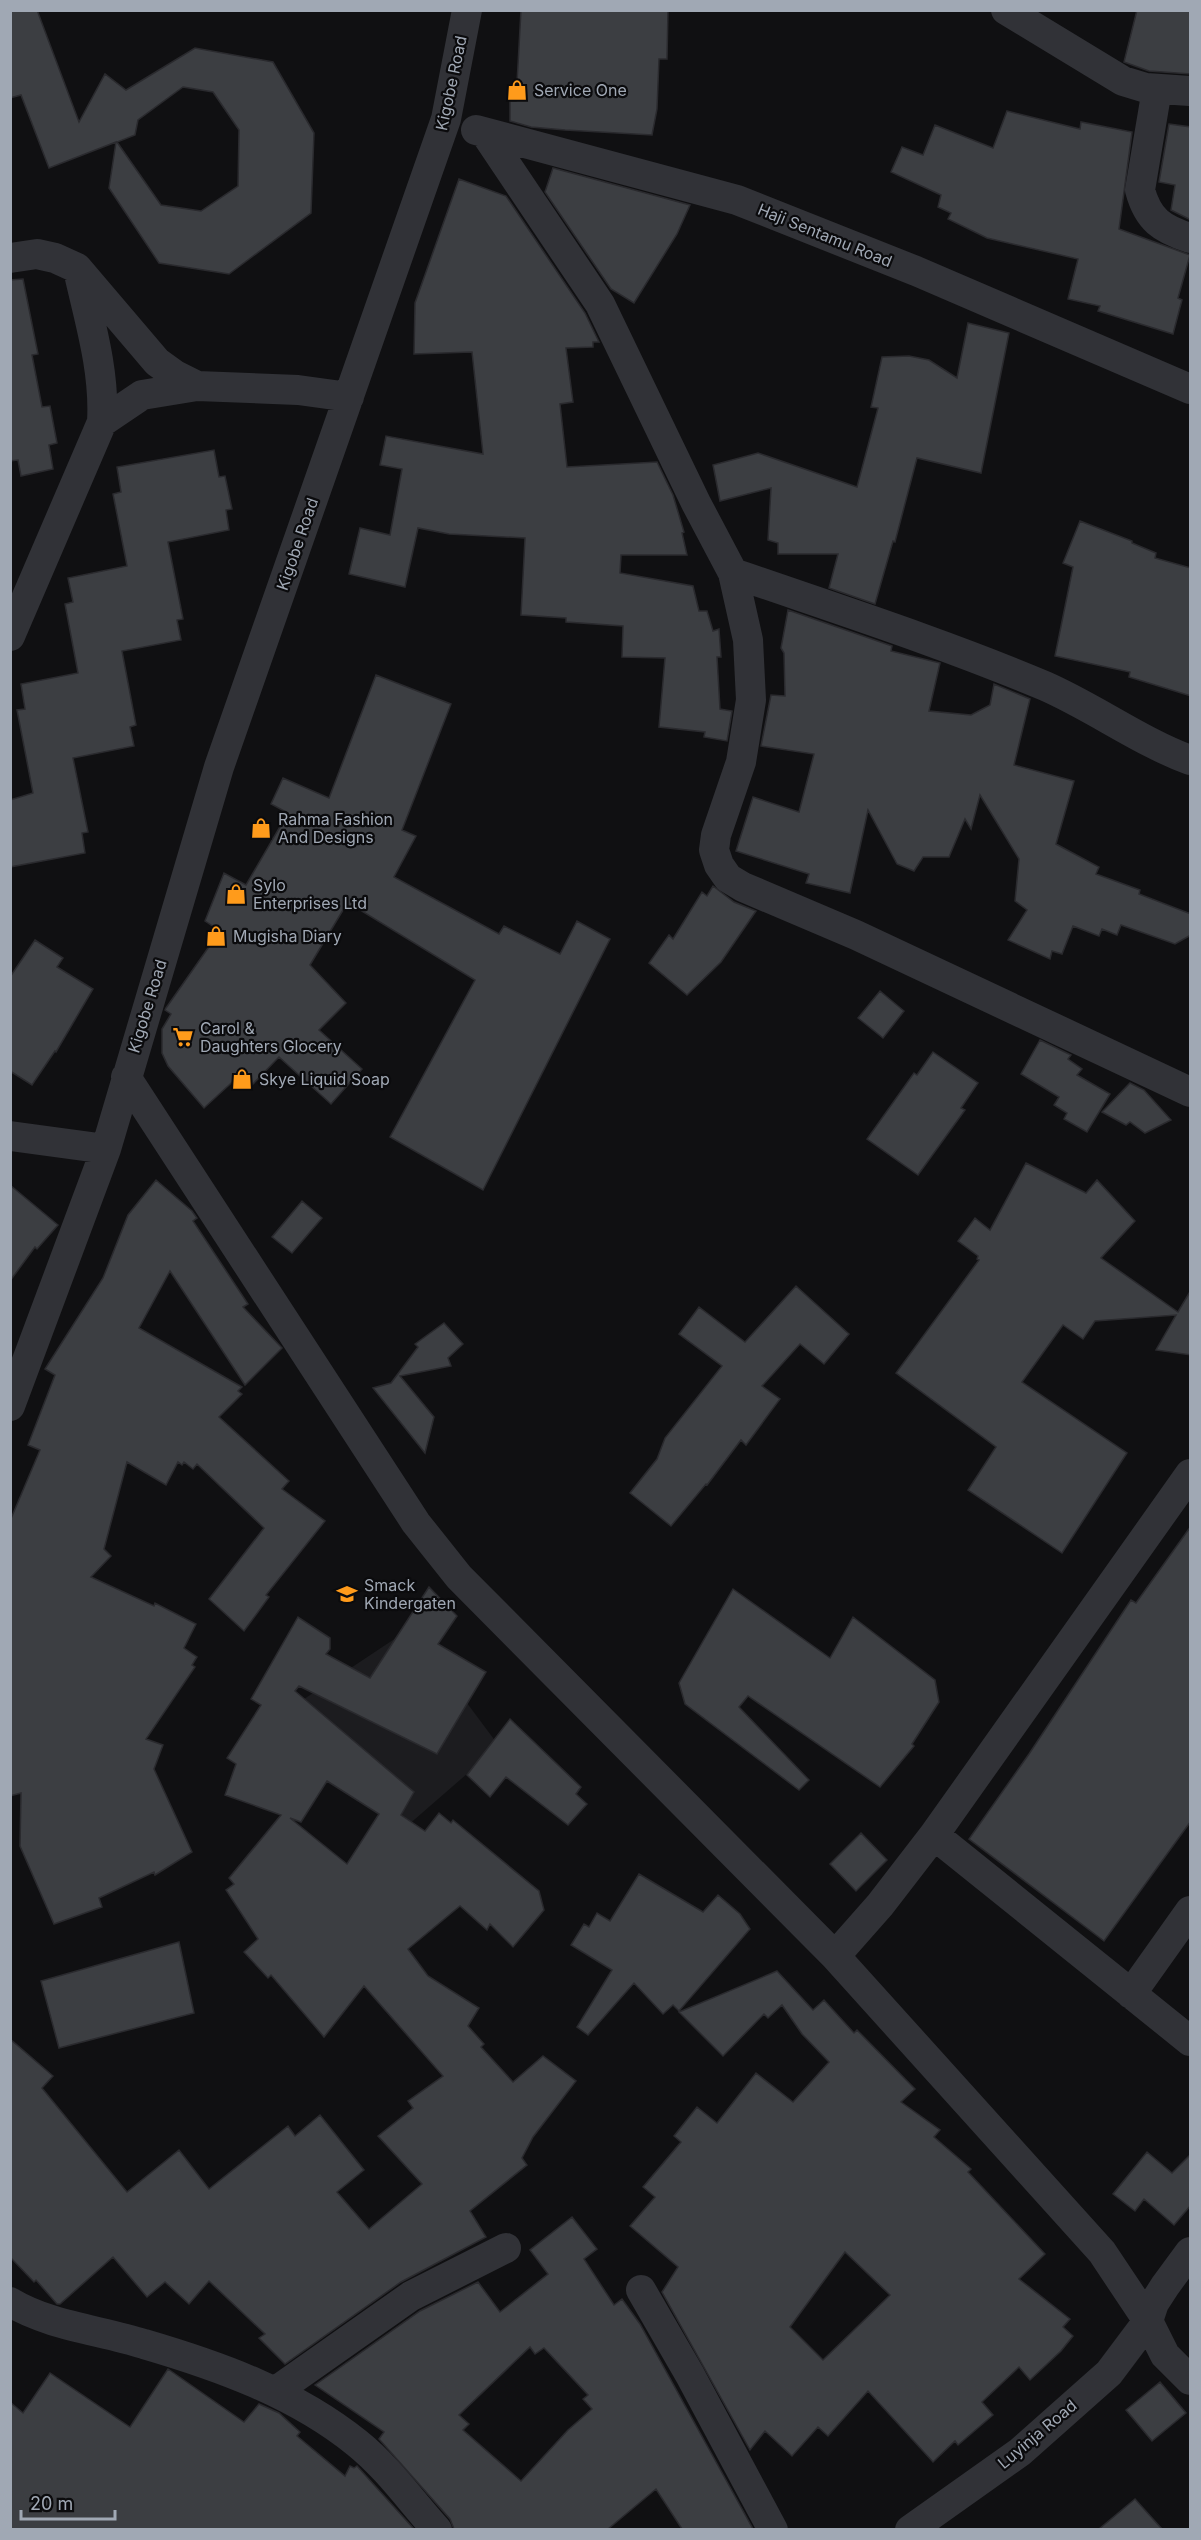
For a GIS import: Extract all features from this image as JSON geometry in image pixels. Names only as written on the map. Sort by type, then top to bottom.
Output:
[{"type":"street","name":"Kigobe Road","points":[[10,1406],[106,1149],[219,767],[446,119],[466,10]]},
{"type":"street","points":[[1006,10],[1123,81],[1157,89],[1191,91]]},
{"type":"street","points":[[1157,89],[1140,190],[1144,206],[1154,219],[1169,231],[1191,238]]},
{"type":"street","name":"Haji Sentamu Road","points":[[446,119],[485,133],[737,200],[916,271],[1191,389]]},
{"type":"street","points":[[485,133],[600,304],[696,503],[733,573],[748,640],[751,700],[741,762],[716,835],[714,850],[719,865],[728,878],[743,887],[856,935],[997,1000],[1124,1063],[1191,1092]]},
{"type":"street","points":[[10,258],[37,254],[55,258],[77,268],[157,362],[175,375],[197,386]]},
{"type":"street","points":[[10,636],[102,422],[103,404],[99,369],[77,268]]},
{"type":"street","points":[[102,422],[142,395],[197,386],[298,390],[349,397]]},
{"type":"street","points":[[733,573],[930,641],[1036,683],[1164,750],[1191,760]]},
{"type":"street","points":[[126,1077],[416,1523],[459,1576],[836,1956],[1102,2252],[1148,2321],[1165,2355],[1191,2380]]},
{"type":"street","points":[[10,1136],[106,1149]]},
{"type":"street","points":[[836,1956],[880,1905],[934,1835],[1191,1474]]},
{"type":"street","points":[[934,1835],[1191,2041]]},
{"type":"street","points":[[1131,1994],[1191,1911]]},
{"type":"street","points":[[276,2391],[411,2296],[506,2248]]},
{"type":"street","name":"Luyinja Road","points":[[910,2529],[1020,2452],[1108,2373],[1148,2321],[1160,2294],[1191,2252]]},
{"type":"street","points":[[641,2290],[773,2529]]},
{"type":"street","points":[[10,2302],[22,2309],[61,2322],[108,2333],[201,2361],[276,2391],[314,2412],[358,2443],[437,2529]]},
{"type":"shaded area","points":[[411,1628],[499,1746],[399,1833],[283,1713]]},
{"type":"building","points":[[10,10],[37,10],[79,122],[105,74],[126,90],[195,48],[273,62],[314,133],[311,213],[229,274],[159,263],[109,188],[116,142],[49,168],[21,95],[10,98]],"holes":[[[183,87],[213,92],[239,130],[238,186],[201,211],[161,205],[117,142],[135,135],[138,120]]]},
{"type":"building","points":[[521,10],[668,10],[667,59],[659,59],[657,109],[652,135],[531,127],[510,121],[510,101],[516,101]]},
{"type":"building","points":[[1137,10],[1191,10],[1191,74],[1149,71],[1124,62]]},
{"type":"building","points":[[1007,111],[1080,129],[1081,122],[1132,132],[1119,229],[1190,255],[1178,298],[1182,300],[1173,334],[1098,311],[1100,306],[1068,299],[1078,259],[987,238],[948,219],[951,213],[938,207],[941,195],[891,172],[902,147],[923,155],[935,125],[993,148]]},
{"type":"building","points":[[1169,124],[1191,127],[1191,220],[1171,210],[1175,185],[1159,182]]},
{"type":"building","points":[[553,168],[690,205],[677,234],[634,303],[611,289],[545,192]]},
{"type":"building","points":[[459,179],[506,196],[585,313],[599,342],[593,342],[593,347],[566,348],[573,402],[560,404],[567,467],[657,462],[673,495],[684,532],[682,533],[687,555],[621,555],[620,573],[693,586],[699,611],[707,611],[713,631],[719,629],[721,657],[717,657],[720,709],[732,711],[727,741],[704,737],[705,732],[659,727],[665,658],[622,657],[623,626],[566,622],[566,618],[521,615],[525,538],[449,534],[418,528],[405,587],[349,574],[360,528],[390,535],[402,469],[380,465],[386,436],[483,454],[472,352],[414,354],[415,303]]},
{"type":"building","points":[[23,279],[38,354],[32,355],[42,407],[50,406],[57,443],[49,445],[53,469],[21,476],[18,460],[10,461],[10,280]]},
{"type":"building","points":[[968,323],[1009,333],[981,473],[917,458],[895,542],[893,541],[875,604],[829,588],[838,554],[778,554],[778,543],[768,540],[771,488],[720,501],[713,465],[758,453],[857,487],[878,408],[871,407],[882,357],[909,356],[929,360],[957,378]]},
{"type":"building","points":[[214,450],[219,477],[225,476],[232,509],[226,510],[229,530],[168,542],[183,619],[177,620],[181,640],[122,651],[136,725],[130,727],[134,746],[73,758],[88,832],[82,833],[85,853],[10,867],[10,800],[33,793],[17,710],[25,709],[21,684],[78,673],[65,604],[73,602],[68,578],[127,566],[113,494],[121,492],[117,467]]},
{"type":"building","points":[[1080,521],[1132,541],[1156,553],[1155,558],[1191,568],[1191,696],[1129,677],[1130,672],[1055,656],[1073,567],[1063,563]]},
{"type":"building","points":[[788,610],[892,646],[891,651],[940,663],[929,711],[971,715],[990,705],[994,684],[1030,699],[1014,765],[1074,781],[1056,844],[1099,867],[1096,874],[1140,890],[1139,894],[1191,914],[1191,935],[1175,944],[1121,925],[1117,935],[1102,929],[1099,936],[1073,926],[1062,954],[1052,951],[1050,959],[1008,940],[1027,910],[1015,901],[1019,859],[980,795],[971,829],[965,819],[949,857],[923,857],[914,871],[897,864],[868,810],[850,893],[806,883],[809,874],[736,851],[753,797],[799,812],[814,754],[761,746],[771,695],[785,696],[784,653],[781,648]]},
{"type":"building","points":[[376,675],[451,704],[402,830],[416,836],[394,877],[499,934],[504,926],[560,954],[577,921],[610,939],[483,1190],[390,1137],[475,980],[357,908],[356,910],[346,905],[310,965],[346,1003],[319,1030],[362,1069],[331,1104],[279,1057],[251,1086],[240,1075],[204,1108],[168,1066],[162,1053],[162,1029],[171,1014],[165,1010],[220,931],[205,921],[224,873],[246,885],[288,813],[271,804],[283,778],[329,798]]},
{"type":"building","points":[[713,886],[734,902],[756,911],[721,962],[687,995],[649,963],[669,935],[673,939],[702,892],[707,896]]},
{"type":"building","points":[[35,940],[63,958],[57,967],[93,989],[56,1052],[32,1085],[10,1071],[10,977]]},
{"type":"building","points":[[880,991],[904,1011],[883,1038],[858,1018]]},
{"type":"building","points":[[1040,1040],[1071,1055],[1068,1059],[1082,1069],[1077,1075],[1110,1094],[1087,1132],[1064,1119],[1067,1113],[1054,1105],[1059,1097],[1021,1074]]},
{"type":"building","points":[[933,1052],[978,1083],[961,1108],[965,1110],[918,1175],[867,1139],[914,1073],[917,1075]]},
{"type":"building","points":[[1130,1083],[1144,1090],[1171,1120],[1145,1133],[1130,1122],[1126,1125],[1102,1112]]},
{"type":"building","points":[[1026,1163],[1086,1193],[1097,1180],[1135,1221],[1101,1258],[1178,1312],[1191,1290],[1191,1355],[1156,1350],[1176,1315],[1095,1321],[1083,1339],[1063,1325],[1022,1382],[1127,1453],[1062,1553],[968,1490],[996,1447],[896,1373],[979,1260],[978,1256],[958,1241],[975,1218],[990,1230]]},
{"type":"building","points":[[156,1180],[192,1211],[197,1218],[193,1221],[248,1304],[243,1307],[282,1348],[245,1385],[170,1271],[139,1328],[242,1387],[238,1391],[242,1394],[219,1417],[289,1481],[282,1489],[325,1521],[266,1595],[269,1597],[244,1631],[209,1599],[264,1528],[197,1464],[193,1469],[184,1462],[182,1465],[178,1462],[166,1485],[127,1462],[104,1549],[111,1556],[91,1577],[154,1606],[155,1603],[196,1624],[184,1648],[197,1657],[192,1665],[195,1667],[146,1739],[163,1745],[154,1769],[192,1852],[155,1875],[154,1872],[99,1898],[102,1907],[54,1924],[20,1846],[21,1793],[10,1796],[10,1521],[40,1450],[28,1445],[55,1375],[45,1369],[103,1278],[128,1215]]},
{"type":"building","points":[[10,1185],[58,1225],[37,1249],[35,1247],[10,1281]]},
{"type":"building","points":[[302,1201],[322,1218],[292,1253],[272,1237]]},
{"type":"building","points":[[796,1286],[849,1334],[824,1364],[800,1344],[762,1386],[780,1399],[746,1445],[741,1440],[707,1485],[671,1526],[630,1493],[657,1459],[665,1438],[722,1366],[679,1334],[699,1307],[745,1342]]},
{"type":"building","points":[[444,1323],[463,1344],[448,1358],[451,1366],[400,1376],[434,1417],[425,1453],[373,1388],[391,1383],[418,1347],[415,1344]]},
{"type":"building","points":[[1191,1526],[1191,1821],[1104,1941],[969,1839],[1029,1754],[1131,1600],[1136,1603]]},
{"type":"building","points":[[429,1587],[457,1616],[438,1644],[486,1672],[437,1754],[299,1686],[295,1691],[414,1792],[401,1815],[425,1831],[439,1813],[451,1823],[453,1820],[539,1891],[544,1910],[513,1947],[490,1924],[487,1930],[460,1906],[408,1949],[428,1976],[479,2008],[468,2026],[484,2044],[481,2047],[513,2082],[543,2056],[576,2081],[533,2137],[522,2158],[527,2165],[470,2211],[486,2237],[401,2282],[285,2364],[259,2338],[265,2334],[209,2281],[189,2304],[165,2282],[147,2297],[113,2257],[60,2304],[57,2304],[36,2280],[34,2282],[10,2257],[10,2039],[53,2076],[42,2088],[127,2192],[179,2150],[209,2189],[288,2126],[295,2136],[320,2115],[364,2170],[337,2192],[369,2229],[422,2184],[378,2136],[413,2108],[408,2101],[443,2076],[364,1986],[324,2037],[271,1975],[268,1978],[244,1952],[258,1939],[226,1890],[234,1884],[229,1878],[281,1815],[225,1795],[236,1764],[227,1758],[261,1705],[251,1699],[298,1617],[330,1638],[330,1649],[326,1654],[370,1678]],"holes":[[[327,1781],[379,1814],[347,1864],[290,1818],[301,1822]]]},
{"type":"building","points":[[733,1589],[830,1658],[853,1617],[935,1680],[939,1702],[912,1744],[914,1746],[880,1787],[748,1696],[739,1707],[809,1780],[799,1790],[685,1704],[679,1683]]},
{"type":"building","points":[[510,1719],[581,1787],[576,1794],[587,1804],[568,1825],[506,1777],[490,1797],[467,1775]]},
{"type":"building","points":[[861,1833],[887,1860],[856,1891],[830,1864]]},
{"type":"building","points":[[639,1874],[703,1912],[718,1895],[740,1914],[750,1929],[679,2011],[673,2005],[663,2014],[634,1983],[588,2035],[577,2027],[612,1970],[571,1945],[584,1924],[589,1927],[597,1913],[610,1921]]},
{"type":"building","points":[[179,1942],[194,2013],[59,2048],[41,1981]]},
{"type":"building","points":[[777,1971],[813,2010],[824,2000],[854,2033],[857,2030],[915,2089],[901,2102],[940,2130],[934,2137],[971,2169],[968,2172],[1045,2254],[1019,2279],[1070,2319],[1063,2327],[1073,2336],[1061,2351],[1030,2380],[1019,2367],[982,2402],[993,2415],[958,2445],[955,2441],[933,2462],[868,2391],[828,2436],[818,2427],[792,2456],[765,2431],[750,2450],[662,2292],[678,2267],[630,2226],[655,2197],[643,2187],[681,2142],[674,2136],[697,2107],[717,2123],[756,2073],[793,2102],[829,2062],[802,2034],[782,2005],[768,2018],[764,2014],[723,2056],[679,2012]],"holes":[[[845,2252],[890,2295],[823,2360],[790,2327]]]},
{"type":"building","points":[[1147,2152],[1172,2173],[1191,2154],[1191,2205],[1174,2225],[1144,2199],[1135,2211],[1113,2194]]},
{"type":"building","points":[[572,2217],[597,2249],[584,2259],[614,2305],[622,2299],[640,2324],[753,2529],[682,2529],[656,2489],[608,2529],[454,2529],[450,2519],[379,2439],[384,2432],[315,2385],[420,2311],[478,2282],[500,2312],[548,2274],[530,2250]],"holes":[[[530,2347],[535,2354],[544,2348],[588,2395],[583,2399],[592,2409],[568,2430],[521,2481],[463,2430],[469,2424],[459,2415]]]},
{"type":"building","points":[[168,2369],[244,2422],[259,2404],[279,2413],[300,2432],[297,2436],[345,2476],[350,2466],[354,2468],[357,2466],[414,2529],[10,2529],[10,2402],[23,2413],[50,2373],[130,2427]]},
{"type":"building","points":[[1160,2382],[1186,2413],[1152,2441],[1126,2410]]},
{"type":"building","points":[[1135,2499],[1162,2529],[1099,2529]]},
{"type":"place","name":"Service One","points":[[517,90]]},
{"type":"place","name":"Rahma Fashion And Designs","points":[[261,828]]},
{"type":"place","name":"Sylo Enterprises Ltd","points":[[236,894]]},
{"type":"place","name":"Mugisha Diary","points":[[216,936]]},
{"type":"place","name":"Carol & Daughters Glocery","points":[[183,1037]]},
{"type":"place","name":"Skye Liquid Soap","points":[[242,1079]]},
{"type":"place","name":"Smack Kindergaten","points":[[347,1594]]}]
